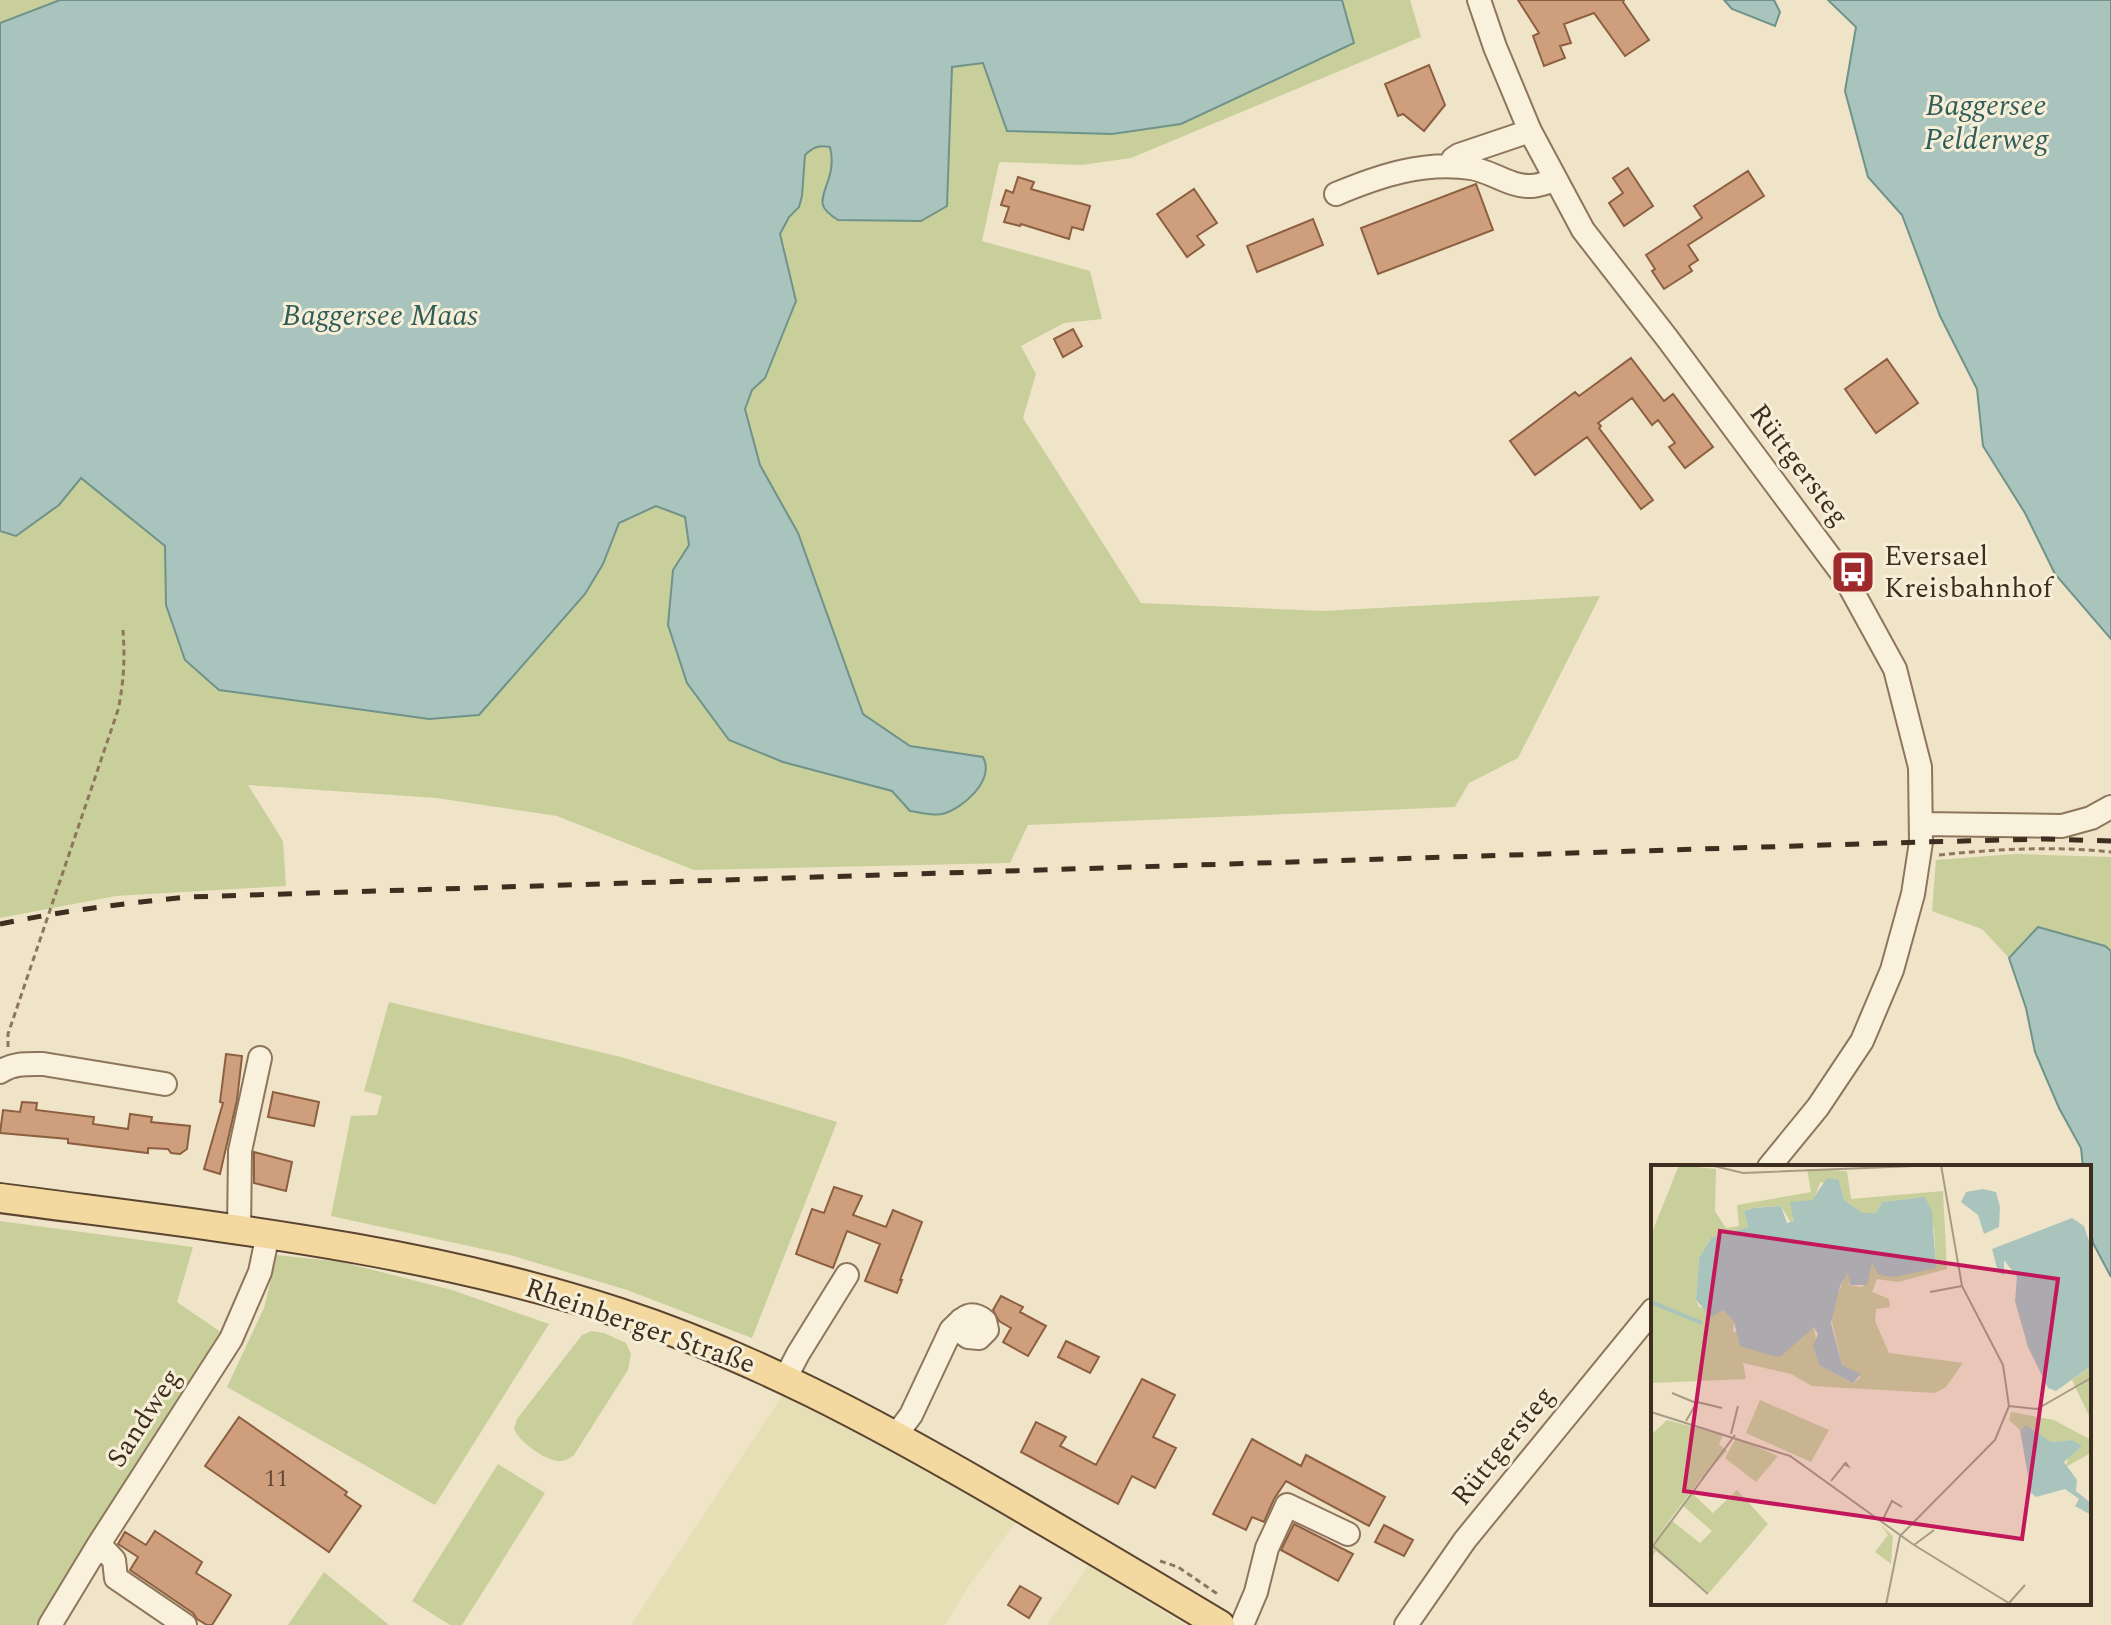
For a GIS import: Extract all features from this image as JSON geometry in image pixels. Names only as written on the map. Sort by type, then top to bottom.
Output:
[{"type":"main road","name":"Rheinberger Straße","points":[[0,1198],[268,1234],[410,1258],[539,1288],[650,1324],[785,1379],[896,1435],[1220,1625]]},
{"type":"street","name":"Rüttgersteg","points":[[1479,0],[1530,131],[1583,230],[1844,576],[1895,669],[1920,767],[1918,858],[1913,894],[1892,970],[1862,1041],[1818,1107],[1771,1165]]},
{"type":"street","points":[[1450,166],[1459,155],[1530,131]]},
{"type":"street","points":[[1336,194],[1392,172],[1450,166],[1474,169],[1522,185],[1533,186],[1555,180]]},
{"type":"street","points":[[1921,824],[2062,826],[2091,818],[2111,807]]},
{"type":"street","points":[[239,1230],[240,1151],[260,1058]]},
{"type":"street","points":[[4,1069],[22,1064],[43,1064],[165,1084]]},
{"type":"street","name":"Sandweg","points":[[50,1625],[231,1339],[260,1272],[268,1234]]},
{"type":"street","points":[[785,1379],[847,1275]]},
{"type":"street","name":"Rüttgersteg","points":[[1406,1625],[1465,1540],[1651,1312]]},
{"type":"street","points":[[896,1435],[911,1415],[951,1330],[961,1320]]},
{"type":"street","points":[[1242,1625],[1256,1592],[1267,1548],[1287,1505],[1348,1534]]},
{"type":"street","points":[[99,1544],[114,1560],[116,1578],[185,1625]]},
{"type":"path","points":[[4,1069],[8,1034],[118,710],[125,660],[123,630]]},
{"type":"path","points":[[1918,858],[1986,850],[2111,852]]},
{"type":"shaded area","points":[[784,1393],[899,1449],[1017,1521],[970,1584],[945,1625],[631,1625]]},
{"type":"shaded area","points":[[1089,1565],[1185,1625],[1047,1625]]},
{"type":"green space","points":[[0,0],[60,0],[0,23]]},
{"type":"green space","points":[[1342,0],[1410,0],[1421,37],[1131,158],[1082,165],[1001,162],[982,241],[1090,271],[1102,319],[1064,323],[1021,346],[1036,374],[1023,418],[1141,603],[1323,611],[1600,596],[1518,758],[1469,783],[1455,807],[1028,825],[1010,863],[694,870],[557,816],[436,798],[248,785],[283,841],[286,886],[116,896],[0,918],[0,531],[16,536],[59,505],[81,478],[165,546],[166,605],[185,660],[219,690],[603,564],[619,523],[656,506],[685,517],[689,546],[673,571],[729,740],[783,762],[892,791],[910,811],[910,746],[863,714],[798,533],[760,465],[745,409],[752,390],[765,378],[796,301],[780,234],[789,217],[799,207],[805,155],[816,147],[830,147],[831,167],[821,198],[852,220],[947,206],[952,67],[983,62],[1354,43]]},
{"type":"green space","points":[[2016,854],[2111,857],[2111,951],[2105,946],[2038,927],[2009,958],[1982,929],[1932,911],[1936,860]]},
{"type":"green space","points":[[389,1002],[621,1057],[837,1122],[752,1338],[627,1290],[510,1255],[331,1216],[351,1116],[377,1115],[382,1096],[364,1091]]},
{"type":"green space","points":[[0,1221],[193,1247],[177,1302],[231,1339],[83,1548],[38,1625],[0,1625]]},
{"type":"green space","points":[[277,1255],[342,1262],[452,1290],[549,1324],[435,1505],[227,1387],[264,1308]]},
{"type":"green space","points":[[592,1331],[626,1343],[631,1354],[628,1370],[574,1455],[563,1461],[549,1459],[517,1434],[514,1429],[517,1419],[582,1335]]},
{"type":"green space","points":[[498,1464],[545,1493],[462,1625],[450,1625],[412,1601]]},
{"type":"green space","points":[[324,1572],[389,1625],[288,1625]]},
{"type":"water","name":"Baggersee Maas","points":[[60,0],[1342,0],[1354,43],[1181,124],[1112,134],[1007,131],[983,63],[952,67],[947,206],[921,221],[838,220],[822,203],[831,169],[830,147],[816,147],[805,155],[799,207],[789,217],[780,234],[796,301],[765,378],[752,390],[745,409],[760,465],[798,533],[863,714],[910,746],[983,757],[985,775],[975,792],[951,811],[934,815],[910,811],[892,791],[783,762],[729,740],[687,683],[668,625],[673,570],[689,545],[685,517],[656,506],[619,523],[603,564],[585,594],[479,715],[429,719],[219,690],[185,660],[166,605],[165,546],[81,478],[59,505],[16,536],[0,531],[0,23]]},
{"type":"water","points":[[1724,0],[1774,0],[1780,12],[1775,26],[1732,9]]},
{"type":"water","name":"Baggersee Pelderweg","points":[[1828,0],[2111,0],[2111,639],[2055,574],[2025,513],[1983,446],[1977,389],[1940,316],[1902,215],[1868,177],[1845,91],[1856,27]]},
{"type":"water","points":[[2038,927],[2105,946],[2111,951],[2111,1277],[2093,1243],[2091,1165],[2083,1165],[2081,1148],[2059,1108],[2035,1052],[2026,1008],[2009,958]]},
{"type":"building","points":[[1518,0],[1624,0],[1649,40],[1625,56],[1594,13],[1564,24],[1571,43],[1560,46],[1565,58],[1544,66],[1533,36],[1539,33]]},
{"type":"building","points":[[1429,65],[1445,105],[1424,131],[1403,114],[1398,116],[1385,84]]},
{"type":"building","points":[[1628,168],[1653,206],[1624,226],[1609,203],[1623,193],[1613,178]]},
{"type":"building","points":[[1748,171],[1764,196],[1688,245],[1698,260],[1689,266],[1692,271],[1664,289],[1646,255],[1702,218],[1694,206]]},
{"type":"building","points":[[1018,177],[1034,182],[1031,189],[1090,206],[1083,230],[1072,227],[1069,239],[1004,222],[1009,207],[1001,205],[1006,190],[1013,193]]},
{"type":"building","points":[[1476,184],[1493,230],[1378,274],[1361,228]]},
{"type":"building","points":[[1194,189],[1217,223],[1197,236],[1204,245],[1187,257],[1157,214]]},
{"type":"building","points":[[1313,219],[1323,245],[1257,272],[1247,246]]},
{"type":"building","points":[[1073,329],[1082,346],[1063,357],[1054,339]]},
{"type":"building","points":[[1631,358],[1664,401],[1673,394],[1713,447],[1685,468],[1669,447],[1675,443],[1658,420],[1652,425],[1632,398],[1598,423],[1599,428],[1653,500],[1641,509],[1587,437],[1535,475],[1510,441],[1575,392],[1579,396]]},
{"type":"building","points":[[1887,359],[1918,403],[1876,433],[1845,389]]},
{"type":"building","points":[[226,1054],[242,1056],[237,1100],[220,1174],[204,1169],[223,1103],[220,1102]]},
{"type":"building","points":[[273,1092],[319,1102],[314,1126],[268,1117]]},
{"type":"building","points":[[22,1102],[37,1103],[36,1110],[94,1117],[93,1124],[128,1129],[130,1114],[152,1117],[151,1122],[190,1126],[187,1149],[180,1154],[171,1153],[168,1149],[148,1148],[148,1153],[68,1143],[68,1139],[0,1133],[3,1110],[20,1112]]},
{"type":"building","points":[[254,1152],[292,1162],[286,1191],[254,1183]]},
{"type":"building","points":[[834,1187],[862,1196],[853,1215],[886,1227],[893,1210],[922,1222],[897,1293],[865,1281],[880,1244],[847,1231],[833,1268],[796,1254],[812,1209],[824,1213]]},
{"type":"building","points":[[1001,1296],[1023,1307],[1020,1312],[1046,1326],[1028,1356],[1003,1342],[1011,1328],[999,1321],[993,1310]]},
{"type":"building","points":[[1066,1341],[1099,1357],[1090,1373],[1058,1357]]},
{"type":"building","points":[[1142,1379],[1175,1395],[1153,1437],[1176,1448],[1155,1488],[1132,1476],[1118,1504],[1021,1452],[1036,1422],[1066,1437],[1060,1446],[1096,1465]]},
{"type":"building","points":[[239,1417],[347,1492],[345,1495],[361,1506],[329,1552],[205,1466]]},
{"type":"building","points":[[1252,1439],[1301,1466],[1306,1455],[1385,1497],[1369,1526],[1286,1481],[1264,1522],[1252,1517],[1246,1530],[1213,1514]]},
{"type":"building","points":[[1294,1524],[1353,1554],[1338,1581],[1281,1550]]},
{"type":"building","points":[[1384,1525],[1413,1540],[1404,1556],[1375,1542]]},
{"type":"building","points":[[155,1531],[202,1562],[196,1573],[231,1595],[212,1625],[197,1619],[193,1613],[130,1570],[138,1557],[118,1544],[125,1532],[146,1545]]},
{"type":"building","points":[[1020,1586],[1041,1598],[1029,1618],[1008,1605]]},
{"type":"railway","points":[[0,924],[94,908],[189,897],[1921,842],[2111,841]]},
{"type":"place","name":"Eversael Kreisbahnhof","points":[[1853,572]]}]
